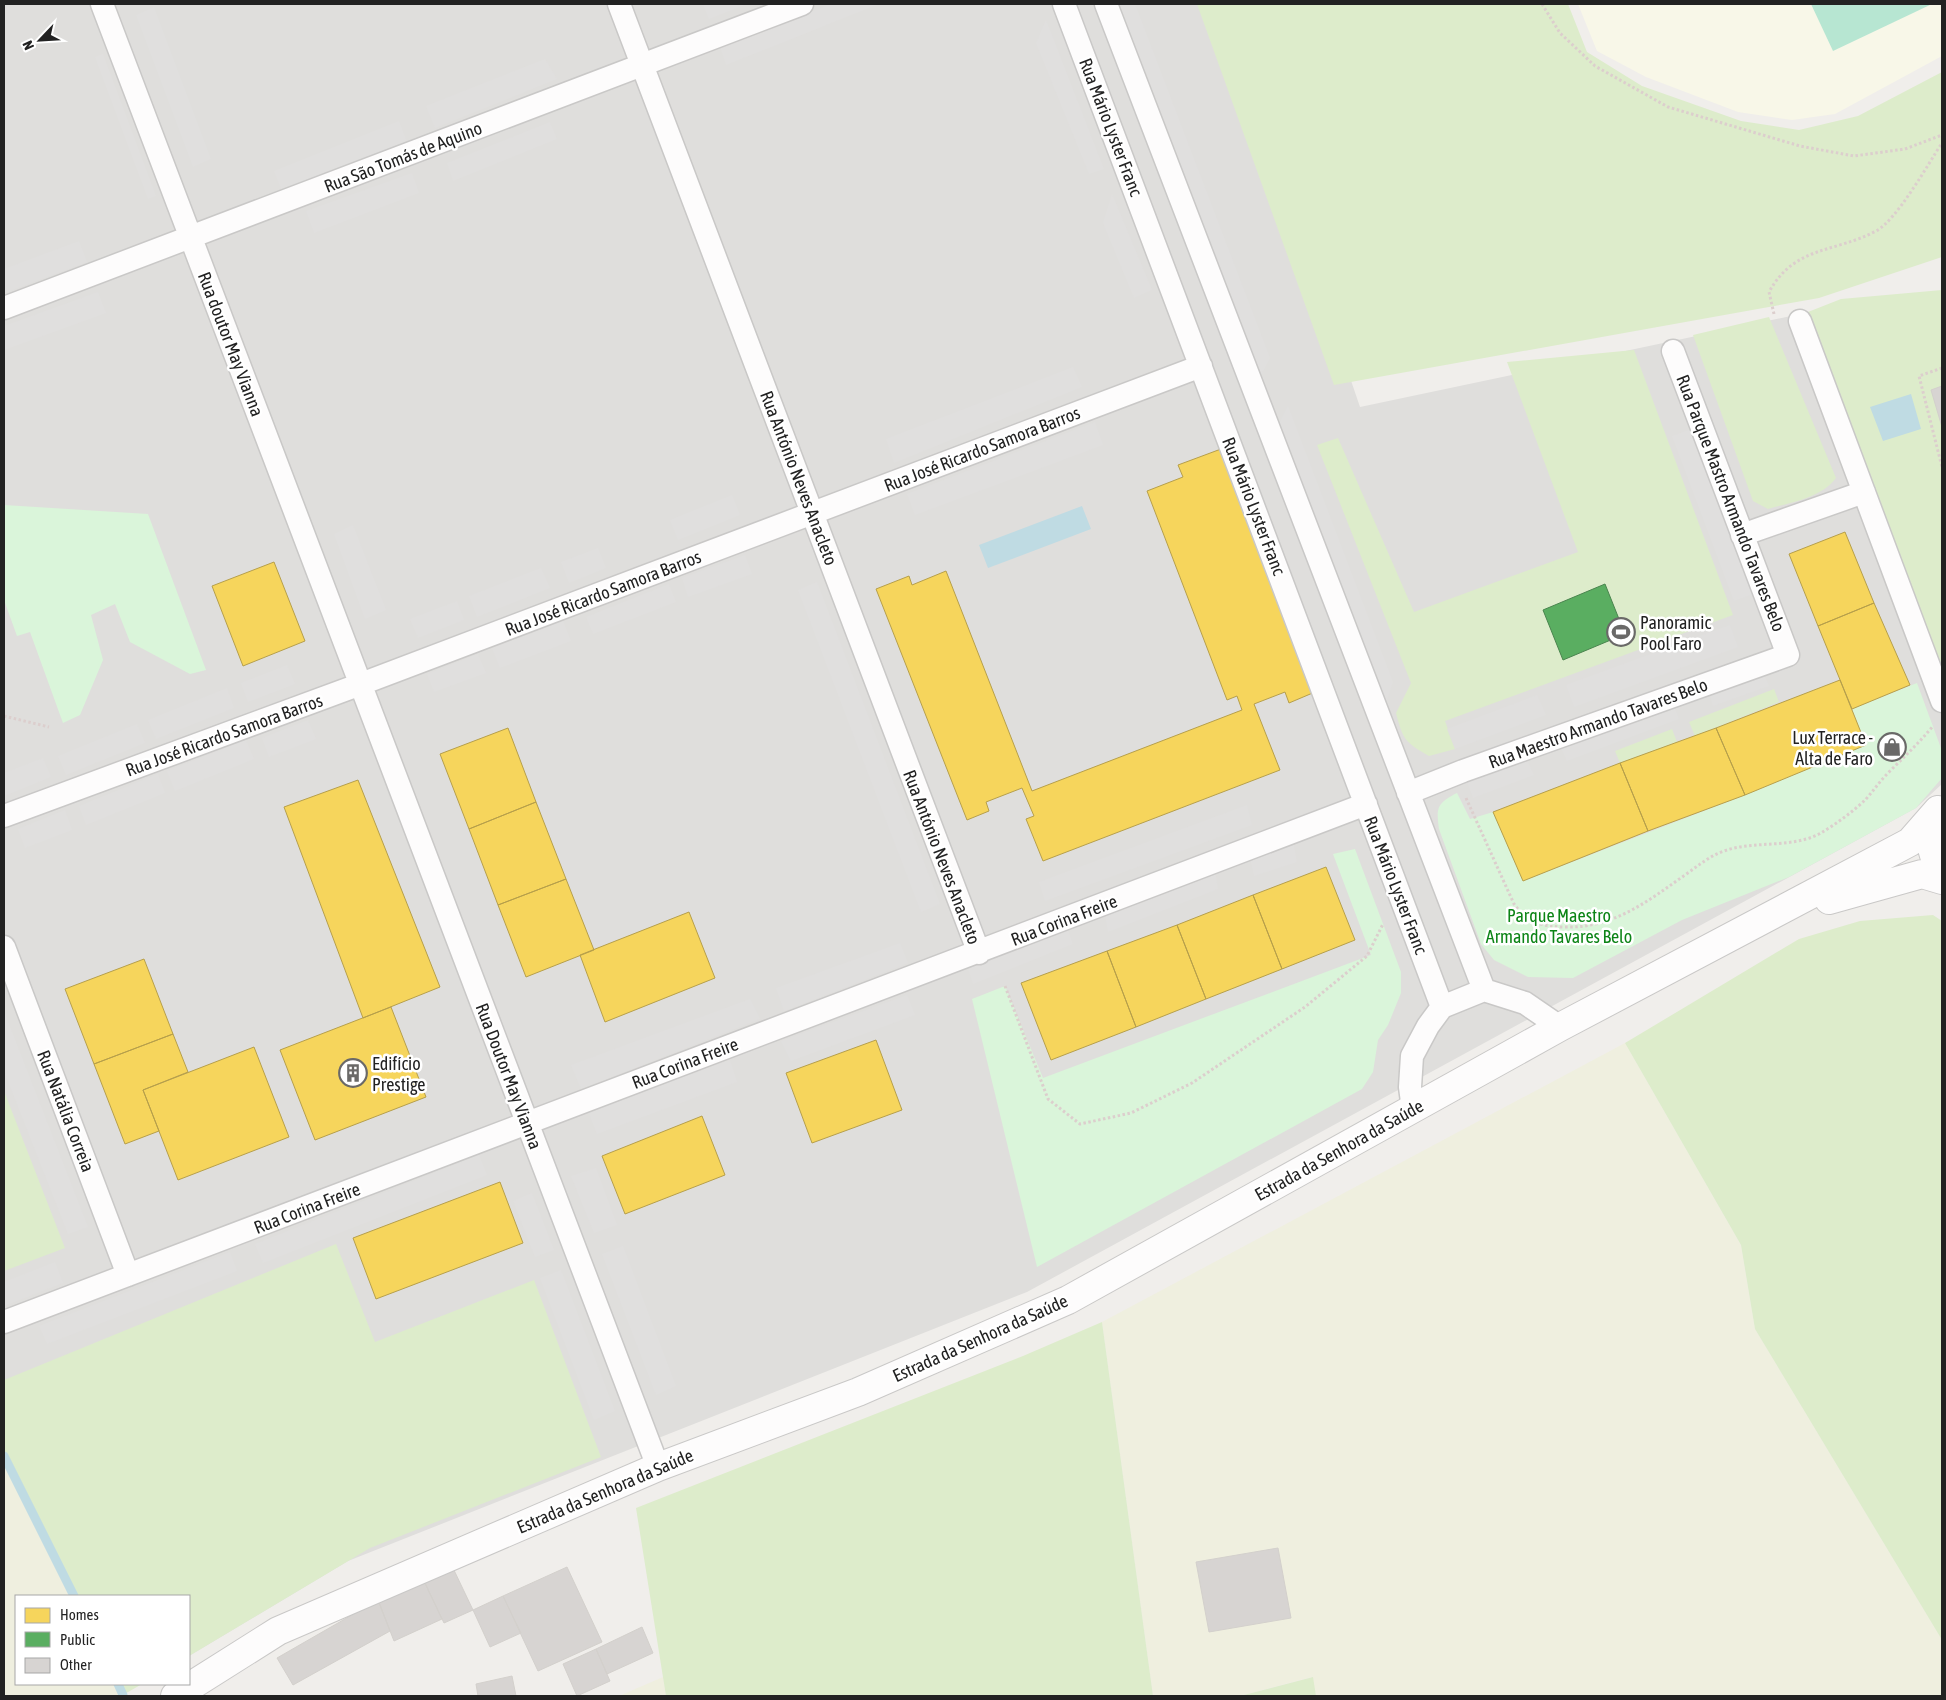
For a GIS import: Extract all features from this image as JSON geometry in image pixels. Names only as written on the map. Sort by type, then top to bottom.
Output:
[{"type":"street","name":"Rua doutor May Vianna","points":[[102,4],[361,684]]},
{"type":"street","name":"Rua António Neves Anacleto","points":[[619,4],[979,953]]},
{"type":"street","name":"Rua São Tomás de Aquino","points":[[4,308],[802,4]]},
{"type":"street","name":"Rua Mário Lyster Franc","points":[[1064,4],[1442,1008]]},
{"type":"street","points":[[1106,4],[1484,990]]},
{"type":"street","points":[[1800,321],[1942,701]]},
{"type":"street","name":"Rua Parque Mastro Armando Tavares Belo","points":[[1672,352],[1788,656]]},
{"type":"street","name":"Rua José Ricardo Samora Barros","points":[[4,816],[361,684],[1201,366]]},
{"type":"street","points":[[1742,535],[1864,492]]},
{"type":"street","name":"Rua Maestro Armando Tavares Belo","points":[[1408,792],[1788,656]]},
{"type":"street","name":"Rua Doutor May Vianna","points":[[361,684],[658,1467]]},
{"type":"street","name":"Rua Corina Freire","points":[[4,1322],[979,953],[1366,804]]},
{"type":"street","points":[[1940,808],[1930,835],[1933,851],[1942,870]]},
{"type":"street","points":[[1758,922],[1910,842],[1940,808]]},
{"type":"street","points":[[1758,922],[1860,890],[1922,874],[1942,880]]},
{"type":"street","name":"Estrada da Senhora da Saúde","points":[[175,1696],[278,1631],[658,1467],[858,1392],[1068,1300],[1560,1027],[1758,922]]},
{"type":"street","name":"Rua Natália Correia","points":[[4,947],[128,1275]]},
{"type":"street","points":[[1414,1109],[1410,1087],[1412,1056],[1428,1026],[1442,1008],[1484,990],[1525,1004],[1560,1027]]},
{"type":"path","points":[[1542,4],[1560,33],[1595,66],[1668,107],[1800,146],[1854,156],[1905,149],[1942,135]]},
{"type":"path","points":[[1800,321],[1776,323],[1769,292],[1778,277],[1809,254],[1877,231],[1894,214],[1942,143]]},
{"type":"path","points":[[1942,368],[1919,376],[1942,467]]},
{"type":"path","points":[[4,716],[49,727]]},
{"type":"path","points":[[1457,773],[1469,807],[1514,904],[1524,918],[1550,927],[1582,928],[1616,919],[1644,904],[1705,860],[1722,851],[1756,844],[1800,842],[1820,834],[1865,800],[1887,774],[1915,748],[1933,725]]},
{"type":"path","points":[[1005,986],[1048,1099],[1080,1124],[1131,1113],[1192,1083],[1304,1007],[1367,956],[1383,923]]},
{"type":"shaded area","points":[[4,4],[1223,4],[1360,407],[1829,308],[1942,656],[1942,784],[1916,808],[1027,1292],[348,1561],[190,1655],[190,1595],[74,1595],[4,1456]]},
{"type":"shaded area","points":[[703,4],[747,4],[709,19]]},
{"type":"shaded area","points":[[831,4],[879,4],[726,65],[720,47]]},
{"type":"shaded area","points":[[1115,4],[1135,4],[1270,358],[1257,383]]},
{"type":"shaded area","points":[[1578,4],[1942,4],[1942,56],[1835,114],[1792,120],[1738,112],[1646,77],[1597,51]]},
{"type":"shaded area","points":[[154,7],[211,159],[193,167],[136,15]]},
{"type":"shaded area","points":[[1046,20],[1104,169],[1089,174],[1036,43]]},
{"type":"shaded area","points":[[103,54],[156,196],[148,199],[95,57]]},
{"type":"shaded area","points":[[545,59],[557,79],[435,128],[426,106]]},
{"type":"shaded area","points":[[399,121],[407,142],[282,191],[274,171]]},
{"type":"shaded area","points":[[550,122],[557,139],[453,181],[447,163]]},
{"type":"shaded area","points":[[412,173],[419,193],[314,233],[306,211]]},
{"type":"shaded area","points":[[1112,194],[1152,290],[1134,298],[1103,223]]},
{"type":"shaded area","points":[[79,241],[87,262],[4,293],[4,269]]},
{"type":"shaded area","points":[[98,292],[106,313],[4,350],[4,326]]},
{"type":"shaded area","points":[[1073,367],[1082,387],[894,463],[886,439]]},
{"type":"shaded area","points":[[1288,406],[1393,682],[1385,706],[1278,426]]},
{"type":"shaded area","points":[[1095,422],[1103,445],[915,515],[907,494]]},
{"type":"shaded area","points":[[1692,429],[1756,593],[1734,601],[1672,436]]},
{"type":"shaded area","points":[[732,495],[740,515],[678,540],[670,520]]},
{"type":"shaded area","points":[[353,525],[386,610],[365,619],[334,534]]},
{"type":"shaded area","points":[[598,548],[606,568],[569,583],[561,562]]},
{"type":"shaded area","points":[[745,555],[752,574],[688,597],[682,578]]},
{"type":"shaded area","points":[[541,568],[550,588],[477,617],[469,596]]},
{"type":"shaded area","points":[[817,582],[940,904],[921,912],[798,590]]},
{"type":"shaded area","points":[[669,584],[676,602],[593,634],[586,617]]},
{"type":"shaded area","points":[[457,601],[464,620],[418,638],[410,619]]},
{"type":"shaded area","points":[[563,621],[571,641],[500,668],[492,648]]},
{"type":"shaded area","points":[[1730,625],[1738,647],[1574,707],[1566,685]]},
{"type":"shaded area","points":[[478,654],[486,673],[434,692],[427,674]]},
{"type":"shaded area","points":[[287,665],[295,684],[248,702],[241,683]]},
{"type":"shaded area","points":[[1760,666],[1769,686],[1713,706],[1707,685]]},
{"type":"shaded area","points":[[227,688],[234,708],[156,739],[148,720]]},
{"type":"shaded area","points":[[1537,695],[1546,715],[1455,749],[1447,729]]},
{"type":"shaded area","points":[[1671,697],[1679,719],[1567,761],[1558,741]]},
{"type":"shaded area","points":[[308,720],[316,739],[269,757],[262,738]]},
{"type":"shaded area","points":[[137,724],[145,743],[66,775],[58,756]]},
{"type":"shaded area","points":[[246,740],[254,759],[175,791],[167,771]]},
{"type":"shaded area","points":[[1522,750],[1534,775],[1473,798],[1463,771]]},
{"type":"shaded area","points":[[43,758],[51,777],[4,796],[4,773]]},
{"type":"shaded area","points":[[158,774],[165,793],[86,825],[79,806]]},
{"type":"shaded area","points":[[1247,805],[1252,825],[1045,901],[1039,882]]},
{"type":"shaded area","points":[[65,810],[72,830],[25,848],[18,829]]},
{"type":"shaded area","points":[[1294,845],[1297,862],[1254,876],[1250,858]]},
{"type":"shaded area","points":[[1215,870],[1218,889],[1108,932],[1105,914]]},
{"type":"shaded area","points":[[1067,927],[1073,944],[973,984],[967,966]]},
{"type":"shaded area","points":[[900,943],[908,963],[784,1011],[776,988]]},
{"type":"shaded area","points":[[907,995],[915,1015],[791,1061],[781,1041]]},
{"type":"shaded area","points":[[750,999],[760,1019],[581,1089],[571,1065]]},
{"type":"shaded area","points":[[4,1011],[88,1227],[68,1234],[4,1071]]},
{"type":"shaded area","points":[[730,1060],[737,1082],[597,1134],[588,1111]]},
{"type":"shaded area","points":[[479,1155],[487,1175],[263,1263],[255,1244]]},
{"type":"shaded area","points":[[596,1168],[617,1225],[594,1233],[571,1176]]},
{"type":"shaded area","points":[[532,1193],[554,1250],[535,1257],[513,1201]]},
{"type":"shaded area","points":[[623,1246],[676,1386],[656,1395],[602,1254]]},
{"type":"shaded area","points":[[230,1252],[237,1271],[47,1344],[39,1326]]},
{"type":"shaded area","points":[[55,1262],[63,1283],[4,1306],[4,1282]]},
{"type":"shaded area","points":[[561,1270],[615,1411],[594,1420],[540,1278]]},
{"type":"green space","points":[[1197,4],[1568,4],[1587,52],[1642,86],[1741,121],[1799,130],[1858,116],[1942,72],[1942,257],[1819,298],[1334,385]]},
{"type":"green space","points":[[1811,4],[1932,4],[1833,51]]},
{"type":"green space","points":[[1942,290],[1942,669],[1808,312],[1841,299]]},
{"type":"green space","points":[[1769,317],[1836,478],[1830,485],[1814,495],[1768,509],[1753,501],[1693,335]]},
{"type":"green space","points":[[1634,350],[1733,615],[1445,721],[1455,749],[1429,756],[1410,743],[1403,735],[1396,713],[1411,683],[1317,445],[1338,438],[1414,612],[1578,552],[1507,362]]},
{"type":"green space","points":[[4,505],[148,514],[206,670],[190,674],[130,642],[115,604],[91,615],[103,660],[80,715],[63,723],[30,632],[17,636],[4,600]]},
{"type":"green space","name":"Parque Maestro Armando Tavares Belo","points":[[1917,683],[1942,751],[1942,778],[1916,808],[1789,877],[1682,920],[1573,978],[1528,977],[1494,960],[1481,944],[1439,829],[1439,807],[1450,797],[1457,793],[1470,819],[1493,812],[1523,881],[1745,795],[1866,745],[1852,709]]},
{"type":"green space","points":[[1774,689],[1779,702],[1695,736],[1689,722]]},
{"type":"green space","points":[[1672,729],[1677,742],[1620,763],[1615,751]]},
{"type":"green space","points":[[1355,849],[1401,972],[1401,993],[1388,1025],[1378,1040],[1373,1072],[1362,1089],[1037,1267],[972,999],[1005,986],[1043,1078],[1371,955],[1333,854]]},
{"type":"green space","points":[[1933,915],[1942,921],[1942,1640],[1755,1329],[1741,1245],[1625,1043],[1799,939],[1860,921]]},
{"type":"green space","points":[[1625,1043],[1741,1245],[1755,1329],[1942,1640],[1942,1696],[1316,1696],[1312,1677],[1240,1696],[1153,1696],[1102,1322]]},
{"type":"green space","points":[[4,1091],[65,1248],[4,1271]]},
{"type":"green space","points":[[336,1244],[375,1342],[534,1280],[601,1457],[370,1548],[190,1655],[190,1595],[74,1595],[4,1456],[4,1380]]},
{"type":"green space","points":[[1102,1322],[1153,1696],[666,1696],[636,1508],[1023,1356]]},
{"type":"green space","points":[[4,1456],[74,1595],[15,1595],[15,1685],[118,1685],[123,1695],[4,1696]]},
{"type":"green space","points":[[663,1677],[666,1696],[619,1696]]},
{"type":"green space","points":[[1313,1677],[1316,1696],[1240,1696]]},
{"type":"green space","points":[[118,1685],[140,1685],[123,1695]]},
{"type":"water","points":[[1911,394],[1921,429],[1883,441],[1870,407]]},
{"type":"water","points":[[1082,506],[1091,529],[988,568],[979,545]]},
{"type":"building: Homes","points":[[1221,449],[1315,692],[1289,703],[1285,692],[1254,704],[1280,770],[1043,861],[1026,819],[1034,816],[1022,788],[986,802],[989,811],[967,820],[876,589],[909,576],[912,585],[946,571],[1032,791],[1242,710],[1237,696],[1227,700],[1147,491],[1183,477],[1178,465]]},
{"type":"building: Homes","points":[[1845,532],[1874,603],[1818,626],[1789,554]]},
{"type":"building: Homes","points":[[274,562],[305,641],[243,666],[212,586]]},
{"type":"building: Homes","points":[[1874,603],[1910,685],[1852,709],[1818,626]]},
{"type":"building: Homes","points":[[1840,680],[1866,745],[1745,795],[1716,728]]},
{"type":"building: Homes","points":[[508,728],[536,802],[469,829],[440,754]]},
{"type":"building: Homes","points":[[1716,728],[1745,795],[1648,831],[1620,763]]},
{"type":"building: Homes","points":[[1620,763],[1648,831],[1523,881],[1493,812]]},
{"type":"building: Homes","points":[[358,780],[440,987],[363,1018],[284,807]]},
{"type":"building: Homes","points":[[536,802],[566,879],[498,905],[469,829]]},
{"type":"building: Homes","points":[[1326,867],[1355,940],[1282,969],[1253,895]]},
{"type":"building: Homes","points":[[566,879],[594,950],[526,977],[498,905]]},
{"type":"building: Homes","points":[[1253,895],[1282,969],[1206,999],[1177,925]]},
{"type":"building: Homes","points":[[689,912],[715,978],[605,1022],[580,955]]},
{"type":"building: Homes","points":[[1177,925],[1206,999],[1136,1027],[1107,951]]},
{"type":"building: Homes","points":[[1107,951],[1136,1027],[1051,1060],[1021,983]]},
{"type":"building: Homes","points":[[144,959],[173,1034],[94,1064],[65,989]]},
{"type":"building: Homes","name":"Edifício Prestige","points":[[391,1007],[426,1097],[315,1140],[280,1050]]},
{"type":"building: Homes","points":[[173,1034],[188,1072],[143,1090],[159,1131],[125,1144],[94,1064]]},
{"type":"building: Homes","points":[[876,1040],[902,1110],[812,1143],[786,1073]]},
{"type":"building: Homes","points":[[254,1047],[289,1137],[178,1180],[143,1090]]},
{"type":"building: Homes","points":[[702,1116],[725,1175],[625,1214],[602,1156]]},
{"type":"building: Homes","points":[[500,1182],[523,1243],[376,1299],[353,1238]]},
{"type":"building: Public","points":[[1605,584],[1625,634],[1563,660],[1543,610]]},
{"type":"building: Other","points":[[1942,386],[1942,427],[1931,390]]},
{"type":"building: Other","points":[[1278,1548],[1291,1618],[1209,1632],[1196,1562]]},
{"type":"building: Other","points":[[452,1566],[473,1610],[444,1623],[423,1579]]},
{"type":"building: Other","points":[[567,1567],[602,1642],[538,1671],[503,1596]]},
{"type":"building: Other","points":[[423,1579],[442,1619],[394,1641],[378,1600]]},
{"type":"building: Other","points":[[503,1596],[521,1633],[490,1647],[473,1610]]},
{"type":"building: Other","points":[[378,1600],[390,1631],[293,1685],[277,1658]]},
{"type":"building: Other","points":[[642,1627],[653,1653],[607,1674],[596,1649]]},
{"type":"building: Other","points":[[596,1649],[610,1681],[577,1696],[563,1664]]},
{"type":"building: Other","points":[[512,1676],[516,1696],[478,1696],[476,1684]]},
{"type":"waterway","points":[[4,1456],[74,1595]]},
{"type":"waterway","points":[[118,1685],[123,1695]]},
{"type":"place","name":"Panoramic Pool Faro","points":[[1621,632]]},
{"type":"place","name":"Lux Terrace - Alta de Faro","points":[[1892,747]]},
{"type":"place","name":"Edifício Prestige","points":[[353,1073]]}]
